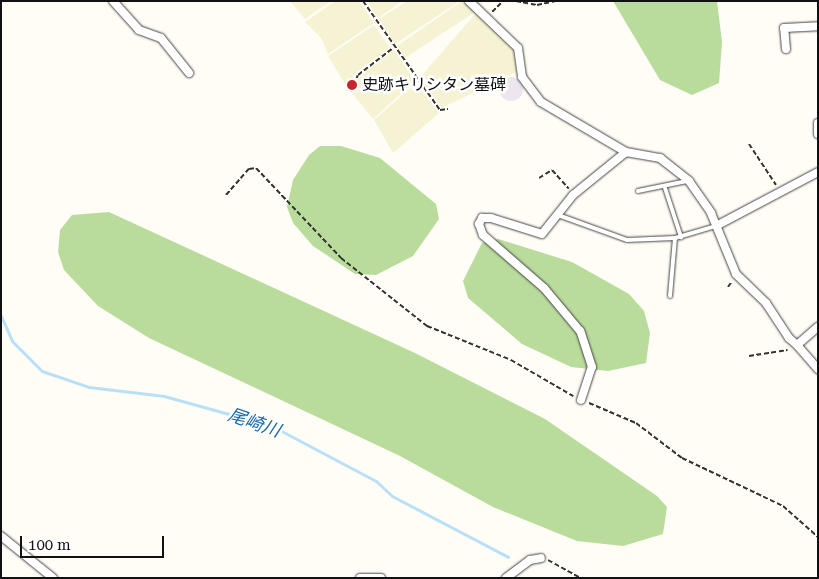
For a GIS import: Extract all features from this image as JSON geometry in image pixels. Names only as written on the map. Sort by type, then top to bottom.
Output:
[{"type":"street","points":[[113,1],[139,30],[161,38],[189,73]]},
{"type":"street","points":[[469,1],[487,16],[518,48],[522,77],[541,102],[626,152],[660,158],[689,181],[716,226],[736,274],[766,303],[818,369]]},
{"type":"street","points":[[786,49],[784,28],[818,26]]},
{"type":"street","points":[[818,123],[818,134]]},
{"type":"street","points":[[581,400],[592,367],[580,331],[544,288],[479,227],[485,217],[542,234],[573,195],[626,152]]},
{"type":"street","points":[[716,226],[818,172]]},
{"type":"street","points":[[797,344],[818,327]]},
{"type":"street","points":[[1,536],[53,578]]},
{"type":"street","points":[[506,578],[530,560],[541,558]]},
{"type":"street","points":[[360,578],[381,578]]},
{"type":"lane","points":[[638,191],[665,188],[689,181]]},
{"type":"lane","points":[[665,188],[681,236]]},
{"type":"lane","points":[[556,214],[627,240],[675,238],[716,226]]},
{"type":"lane","points":[[670,296],[675,238]]},
{"type":"path","points":[[363,1],[394,48],[440,110],[448,109]]},
{"type":"path","points":[[487,16],[503,1]]},
{"type":"path","points":[[516,1],[537,5],[556,1]]},
{"type":"path","points":[[351,92],[358,75],[394,48]]},
{"type":"path","points":[[749,144],[779,191]]},
{"type":"path","points":[[226,195],[249,169],[256,168],[341,258],[426,326],[512,360],[581,400],[636,423],[682,458],[757,491],[808,524],[818,537]]},
{"type":"path","points":[[539,178],[552,170],[573,195]]},
{"type":"path","points":[[749,356],[797,344]]},
{"type":"path","points":[[541,558],[581,578]]},
{"type":"shaded area","points":[[290,1],[331,1],[305,19]]},
{"type":"shaded area","points":[[335,1],[359,1],[374,23],[328,54],[321,38],[305,22]]},
{"type":"shaded area","points":[[367,1],[403,1],[378,18]]},
{"type":"shaded area","points":[[407,1],[460,1],[395,44],[379,19]]},
{"type":"shaded area","points":[[462,1],[475,12],[405,58],[397,46]]},
{"type":"shaded area","points":[[476,13],[498,32],[443,95],[422,76]]},
{"type":"shaded area","points":[[374,25],[390,48],[355,73],[347,87],[328,56]]},
{"type":"shaded area","points":[[499,33],[515,48],[516,72],[442,108],[424,84]]},
{"type":"shaded area","points":[[394,50],[415,81],[373,119],[353,94],[357,79]]},
{"type":"shaded area","points":[[511,77],[520,80],[523,89],[520,98],[511,101],[502,98],[499,89],[502,80]]},
{"type":"shaded area","points":[[416,83],[439,113],[393,153],[374,120]]},
{"type":"green space","points":[[613,1],[717,1],[722,42],[719,83],[692,95],[660,80]]},
{"type":"green space","points":[[320,146],[341,146],[380,158],[436,204],[439,219],[413,256],[376,275],[355,274],[313,246],[293,223],[287,207],[293,180],[309,155]]},
{"type":"green space","points":[[109,212],[415,353],[545,419],[657,496],[667,507],[663,534],[623,546],[577,541],[493,507],[400,456],[149,338],[98,306],[64,270],[58,252],[60,230],[72,215]]},
{"type":"green space","points":[[498,239],[572,262],[629,294],[644,311],[650,333],[646,363],[608,371],[571,367],[522,344],[468,298],[463,281],[482,243]]},
{"type":"waterway","name":"尾崎川","points":[[1,316],[12,341],[42,371],[89,387],[164,396],[272,426],[376,481],[392,496],[508,557]]},
{"type":"place","name":"史跡キリシタン墓碑","points":[[352,85]]}]
